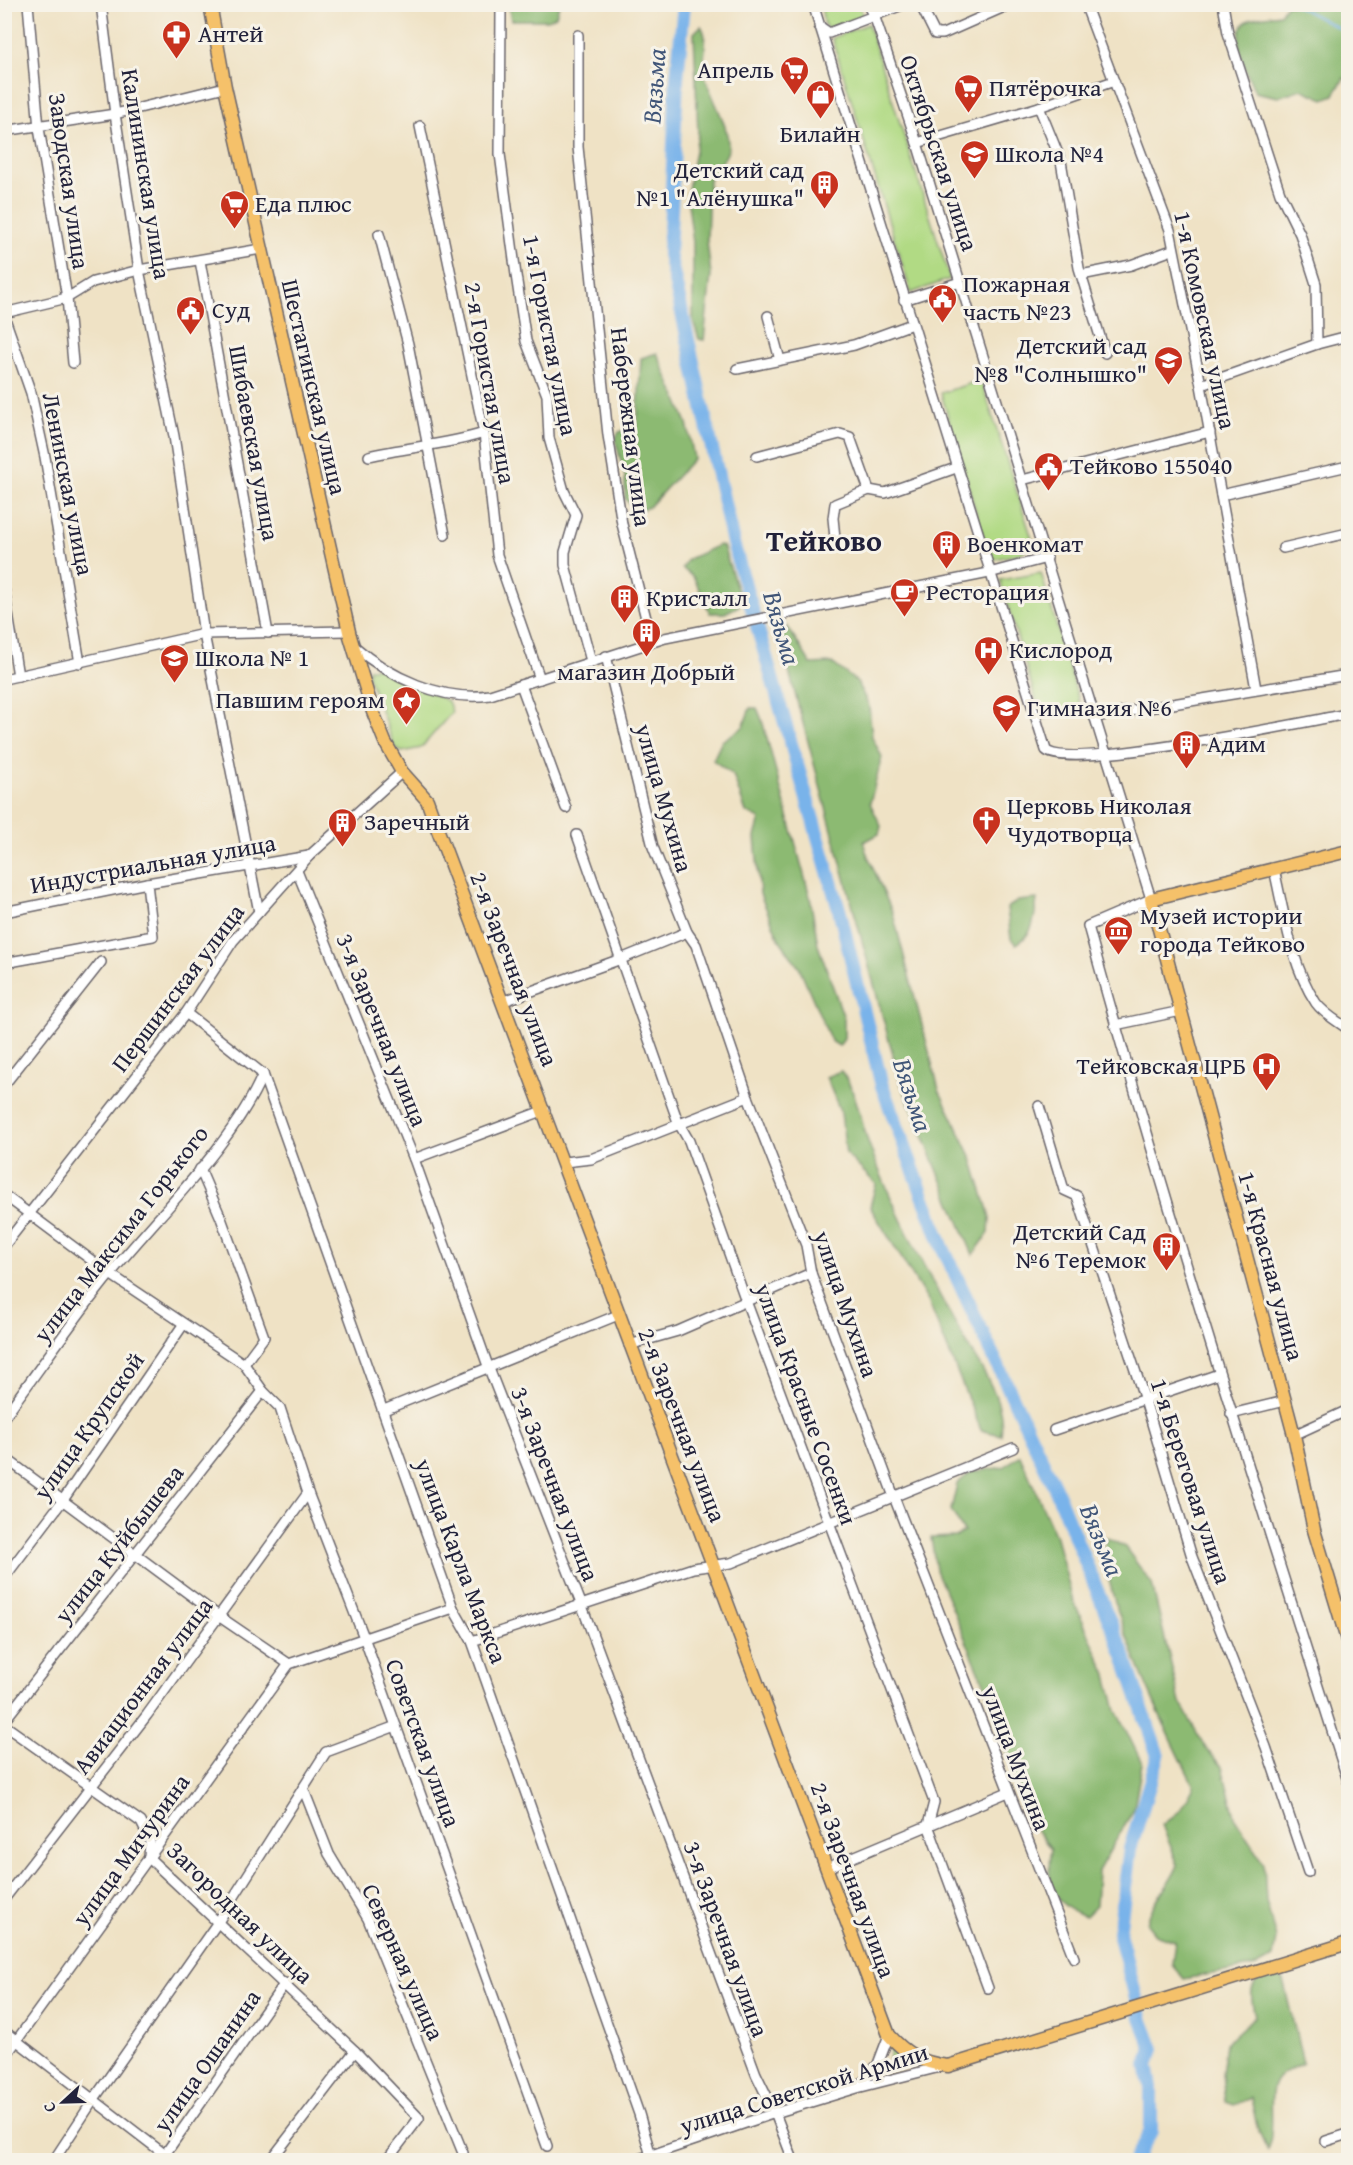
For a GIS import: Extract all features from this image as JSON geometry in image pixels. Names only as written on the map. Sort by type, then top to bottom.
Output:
[{"type":"main road","name":"Шестагинская улица","points":[[210,4],[225,87],[350,638],[373,712],[402,772]]},
{"type":"main road","name":"2-я Заречная улица","points":[[402,772],[427,801],[545,1110],[629,1346],[889,2035],[913,2056],[927,2063],[948,2066]]},
{"type":"main road","points":[[1151,899],[1274,869],[1348,855]]},
{"type":"main road","name":"1-я Красная улица","points":[[1151,899],[1285,1401],[1314,1530],[1348,1643]]},
{"type":"main road","points":[[948,2066],[1348,1943]]},
{"type":"street","name":"Заводская улица","points":[[28,4],[39,128],[67,298],[73,363]]},
{"type":"street","name":"Калининская улица","points":[[101,4],[115,114],[140,270],[174,436],[204,634]]},
{"type":"street","points":[[813,4],[989,573],[1049,754],[1057,756],[1130,753],[1348,714]]},
{"type":"street","name":"Октябрьская улица","points":[[867,4],[875,18],[917,143],[1151,899]]},
{"type":"street","points":[[819,25],[829,33],[875,18],[905,4]]},
{"type":"street","points":[[920,4],[935,34],[943,34],[1011,4]]},
{"type":"street","name":"1-я Комовская улица","points":[[1085,4],[1170,230],[1202,385],[1256,689]]},
{"type":"street","points":[[1223,4],[1228,33],[1280,193],[1300,234],[1316,284],[1317,344]]},
{"type":"street","name":"1-я Гористая улица","points":[[501,7],[500,154],[516,275],[526,341],[547,395],[549,438],[564,491],[576,515],[572,537],[565,552],[565,565],[591,661]]},
{"type":"street","name":"Набережная улица","points":[[578,35],[578,147],[609,435],[622,524],[652,642]]},
{"type":"street","points":[[917,143],[1039,107],[1114,81]]},
{"type":"street","points":[[4,131],[39,128],[115,114],[225,87]]},
{"type":"street","points":[[1039,107],[1061,160],[1081,275],[1105,353]]},
{"type":"street","name":"2-я Гористая улица","points":[[420,126],[484,433],[497,555],[540,679]]},
{"type":"street","points":[[379,234],[408,344],[445,535]]},
{"type":"street","points":[[4,314],[67,298],[93,282],[140,270],[261,249]]},
{"type":"street","points":[[1081,275],[1131,265],[1173,250]]},
{"type":"street","name":"Шибаевская улица","points":[[200,261],[268,633]]},
{"type":"street","points":[[904,300],[960,282]]},
{"type":"street","name":"Ленинская улица","points":[[4,314],[32,393],[80,663]]},
{"type":"street","points":[[768,316],[780,360]]},
{"type":"street","points":[[737,369],[854,345],[912,324]]},
{"type":"street","points":[[1202,385],[1317,344],[1348,336]]},
{"type":"street","points":[[1022,480],[1210,432]]},
{"type":"street","points":[[369,456],[427,444],[461,440],[484,433]]},
{"type":"street","points":[[757,456],[840,434],[850,437],[869,490]]},
{"type":"street","points":[[1221,495],[1348,466]]},
{"type":"street","points":[[835,538],[833,518],[835,504],[869,490],[885,493],[956,468]]},
{"type":"street","points":[[1283,548],[1348,533]]},
{"type":"street","points":[[4,679],[204,634],[268,633],[350,638],[380,664],[420,686],[448,695],[469,698],[490,695],[652,642],[788,612],[989,573],[1047,558]]},
{"type":"street","points":[[4,589],[18,676]]},
{"type":"street","points":[[204,634],[259,912]]},
{"type":"street","name":"улица Мухина","points":[[606,656],[653,847],[687,932],[696,945],[748,1096],[806,1245],[811,1273],[894,1497],[1074,1958]]},
{"type":"street","points":[[360,669],[368,665],[380,664]]},
{"type":"street","points":[[1094,717],[1348,675]]},
{"type":"street","points":[[521,685],[566,808]]},
{"type":"street","name":"Першинская улица","points":[[4,1246],[186,1013],[233,941],[309,856],[402,772]]},
{"type":"street","name":"улица Красные Сосенки","points":[[577,835],[678,1122],[689,1141],[746,1301],[934,1802],[928,1825],[988,1988]]},
{"type":"street","name":"Индустриальная улица","points":[[4,912],[147,883],[309,856]]},
{"type":"street","points":[[1274,869],[1289,932],[1306,984],[1325,1012],[1348,1029]]},
{"type":"street","name":"3-я Заречная улица","points":[[297,871],[414,1159],[488,1366],[582,1606],[756,2074],[775,2113],[793,2160]]},
{"type":"street","points":[[4,963],[153,936],[147,883]]},
{"type":"street","points":[[1151,899],[1088,926],[1115,1025],[1231,1414],[1348,1781]]},
{"type":"street","points":[[504,1001],[621,960],[687,932]]},
{"type":"street","points":[[4,1085],[102,962]]},
{"type":"street","points":[[1115,1025],[1181,1011]]},
{"type":"street","points":[[186,1013],[263,1074]]},
{"type":"street","name":"улица Максима Горького","points":[[4,1417],[110,1274],[200,1169],[254,1096],[263,1074]]},
{"type":"street","name":"улица Карла Маркса","points":[[263,1074],[453,1608],[472,1641],[639,2114],[651,2156]]},
{"type":"street","points":[[564,1162],[591,1159],[678,1122],[748,1096]]},
{"type":"street","name":"1-я Береговая улица","points":[[1039,1106],[1064,1190],[1077,1196],[1145,1400],[1192,1557],[1266,1747],[1308,1872]]},
{"type":"street","points":[[414,1159],[545,1110]]},
{"type":"street","points":[[4,1195],[110,1274],[244,1364],[264,1337],[221,1218],[200,1169]]},
{"type":"street","points":[[629,1346],[678,1331],[811,1273]]},
{"type":"street","points":[[384,1410],[618,1315]]},
{"type":"street","name":"улица Крупской","points":[[4,1578],[63,1500],[183,1325]]},
{"type":"street","name":"Советская улица","points":[[244,1364],[263,1391],[280,1408],[308,1493],[365,1640],[546,2146]]},
{"type":"street","points":[[1054,1430],[1219,1374]]},
{"type":"street","name":"улица Куйбышева","points":[[4,1723],[263,1391]]},
{"type":"street","points":[[1231,1414],[1285,1401]]},
{"type":"street","points":[[1294,1436],[1348,1410]]},
{"type":"street","points":[[472,1641],[693,1568],[731,1563],[1013,1448]]},
{"type":"street","points":[[4,1457],[219,1617],[289,1664],[365,1640],[453,1608]]},
{"type":"street","name":"Авиационная улица","points":[[4,1899],[91,1788],[308,1493]]},
{"type":"street","points":[[1337,1609],[1348,1602]]},
{"type":"street","name":"улица Мичурина","points":[[4,2058],[289,1664]]},
{"type":"street","name":"Загородная улица","points":[[4,1723],[141,1822],[150,1840],[149,1858],[285,1983],[419,2118],[387,2160]]},
{"type":"street","points":[[54,2160],[218,1922],[326,1752],[396,1726]]},
{"type":"street","name":"Северная улица","points":[[303,1788],[329,1854],[368,1919],[463,2153]]},
{"type":"street","points":[[826,1868],[1008,1792]]},
{"type":"street","name":"улица Ошанина","points":[[166,2159],[285,1983]]},
{"type":"street","points":[[4,2031],[94,2099],[166,2159]]},
{"type":"street","points":[[858,2088],[878,2064],[889,2035]]},
{"type":"street","points":[[271,2160],[355,2051]]},
{"type":"street","name":"улица Советской Армии","points":[[637,2160],[775,2113],[858,2088],[948,2066]]},
{"type":"street","points":[[1326,2141],[1348,2134]]},
{"type":"green space","points":[[508,4],[559,5],[556,16],[547,20],[511,20]]},
{"type":"green space","points":[[821,5],[858,5],[864,16],[828,29],[824,24]]},
{"type":"green space","points":[[1286,5],[1348,5],[1348,81],[1344,78],[1334,95],[1324,99],[1301,89],[1278,97],[1255,92],[1241,53],[1240,33],[1243,25],[1251,19],[1280,14]]},
{"type":"green space","points":[[868,24],[950,279],[911,293],[832,38]]},
{"type":"green space","points":[[701,26],[705,38],[705,75],[728,140],[725,158],[709,180],[707,241],[711,275],[704,340],[699,339],[693,321],[693,243],[687,195],[698,134],[694,33]]},
{"type":"green space","points":[[657,353],[687,423],[694,458],[649,507],[637,511],[625,499],[625,476],[615,439],[619,432],[637,426],[641,358]]},
{"type":"green space","points":[[981,380],[1034,545],[1019,554],[990,560],[941,393]]},
{"type":"green space","points":[[719,545],[723,546],[740,598],[739,606],[725,613],[710,613],[694,578],[682,568],[688,559]]},
{"type":"green space","points":[[1041,573],[1081,708],[1042,720],[1000,580]]},
{"type":"green space","points":[[787,626],[811,664],[832,663],[857,682],[869,706],[872,737],[882,757],[870,803],[881,826],[879,834],[864,842],[865,849],[893,914],[939,1090],[972,1158],[990,1217],[989,1233],[973,1255],[900,1081],[781,642]]},
{"type":"green space","points":[[378,667],[448,701],[452,712],[421,748],[402,752],[395,748],[368,676],[369,669]]},
{"type":"green space","points":[[750,708],[757,708],[762,720],[810,897],[818,945],[844,1018],[844,1039],[839,1046],[831,1041],[800,969],[779,939],[760,894],[755,837],[760,819],[746,812],[733,775],[713,760],[722,741],[743,727]]},
{"type":"green space","points":[[1037,899],[1030,930],[1016,944],[1011,939],[1007,908],[1018,901]]},
{"type":"green space","points":[[841,1071],[851,1088],[870,1147],[902,1223],[940,1296],[992,1387],[1000,1410],[1001,1435],[981,1430],[928,1301],[870,1207],[876,1184],[846,1154],[841,1113],[826,1077]]},
{"type":"green space","points":[[1020,1455],[1056,1537],[1072,1597],[1107,1675],[1116,1710],[1142,1763],[1134,1809],[1098,1871],[1096,1906],[1086,1916],[1066,1906],[1054,1891],[1049,1871],[1051,1849],[1037,1831],[1031,1800],[1016,1783],[987,1690],[936,1570],[931,1538],[956,1537],[964,1532],[951,1510],[957,1484],[971,1472],[1004,1467]]},
{"type":"green space","points":[[1106,1537],[1125,1547],[1152,1584],[1180,1702],[1205,1747],[1222,1767],[1236,1820],[1264,1863],[1266,1901],[1276,1938],[1273,1957],[1257,1966],[1184,1979],[1172,1964],[1175,1941],[1155,1934],[1147,1924],[1153,1907],[1178,1865],[1162,1825],[1181,1810],[1194,1786],[1152,1698],[1122,1625],[1106,1560]]},
{"type":"green space","points":[[1272,1969],[1283,1980],[1303,2063],[1284,2073],[1275,2083],[1272,2091],[1270,2141],[1267,2149],[1257,2127],[1251,2098],[1233,2105],[1225,2102],[1222,2074],[1226,2043],[1255,2016],[1253,1988],[1259,1979]]},
{"type":"green space","points":[[891,2049],[917,2065],[887,2072]]},
{"type":"waterway","name":"Вязьма","points":[[684,4],[677,78],[669,254],[733,543],[840,913],[882,1086],[942,1246],[1055,1488],[1124,1656],[1158,1756],[1130,1849],[1119,1933],[1142,2021],[1153,2049],[1147,2065],[1151,2087],[1151,2131],[1135,2160]]},
{"type":"waterway","points":[[1293,4],[1348,33]]},
{"type":"place","name":"Антей","points":[[177,60]]},
{"type":"place","name":"Апрель","points":[[795,96]]},
{"type":"place","name":"Пятёрочка","points":[[968,114]]},
{"type":"place","name":"Билайн","points":[[820,120]]},
{"type":"place","name":"Школа №4","points":[[974,180]]},
{"type":"place","name":"Детский сад №1 \"Алёнушка\"","points":[[825,210]]},
{"type":"place","name":"Еда плюс","points":[[234,230]]},
{"type":"place","name":"Пожарная часть №23","points":[[942,324]]},
{"type":"place","name":"Суд","points":[[191,336]]},
{"type":"place","name":"Детский сад №8 \"Солнышко\"","points":[[1168,386]]},
{"type":"place","name":"Тейково 155040","points":[[1049,492]]},
{"type":"place","name":"Военкомат","points":[[946,570]]},
{"type":"place","name":"Ресторация","points":[[905,618]]},
{"type":"place","name":"Кристалл","points":[[625,624]]},
{"type":"place","name":"магазин Добрый","points":[[646,658]]},
{"type":"place","name":"Кислород","points":[[988,676]]},
{"type":"place","name":"Школа № 1","points":[[174,684]]},
{"type":"place","name":"Павшим героям","points":[[406,726]]},
{"type":"place","name":"Гимназия №6","points":[[1006,734]]},
{"type":"place","name":"Адим","points":[[1186,770]]},
{"type":"place","name":"Церковь Николая Чудотворца","points":[[986,846]]},
{"type":"place","name":"Заречный","points":[[343,848]]},
{"type":"place","name":"Музей истории города Тейково","points":[[1119,956]]},
{"type":"place","name":"Тейковская ЦРБ","points":[[1267,1092]]},
{"type":"place","name":"Детский Сад №6 Теремок","points":[[1167,1272]]},
{"type":"district","name":"Тейково","points":[[824,541]]}]
